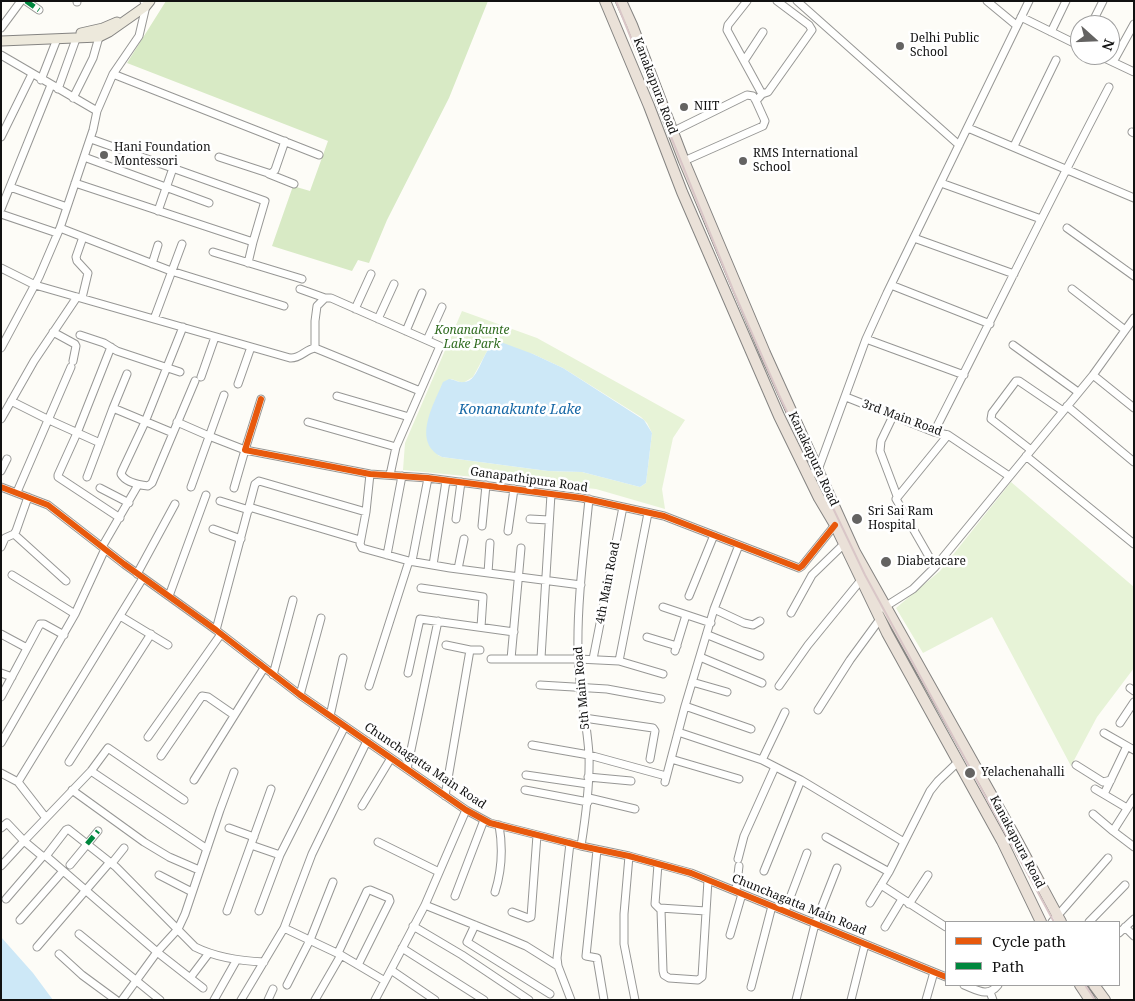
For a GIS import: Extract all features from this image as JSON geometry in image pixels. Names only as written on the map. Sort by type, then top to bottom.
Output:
[{"type":"highway","name":"Kanakapura Road","points":[[605,1],[650,106],[682,192],[779,416],[861,580],[1010,827],[1057,920]]},
{"type":"highway","name":"Kanakapura Road","points":[[621,1],[632,25],[672,132],[765,353],[881,612],[958,762],[1002,841],[1041,921]]},
{"type":"highway","points":[[1081,986],[1090,1000]]},
{"type":"highway","points":[[1095,986],[1105,1000]]},
{"type":"main road","points":[[1,36],[45,36],[90,32],[119,22],[146,3]]},
{"type":"main road","points":[[1,41],[99,37],[109,32],[146,3]]},
{"type":"street","points":[[1,28],[21,1]]},
{"type":"street","points":[[26,1],[38,10]]},
{"type":"street","points":[[747,1],[728,25],[727,30],[762,94]]},
{"type":"street","points":[[756,101],[762,94],[768,92],[812,30],[809,25],[777,1]]},
{"type":"street","points":[[797,1],[959,145]]},
{"type":"street","points":[[987,1],[1016,26]]},
{"type":"street","points":[[809,476],[818,470],[866,340],[891,285],[1029,1]]},
{"type":"street","points":[[1051,32],[1066,1]]},
{"type":"street","points":[[1096,15],[1103,1]]},
{"type":"street","points":[[1,348],[35,285],[59,230],[91,139],[97,111],[113,74],[139,36],[146,3]]},
{"type":"street","points":[[1020,17],[1070,41]]},
{"type":"street","points":[[1120,49],[1134,24]]},
{"type":"street","points":[[744,61],[763,32]]},
{"type":"street","points":[[73,98],[93,58],[99,37]]},
{"type":"street","points":[[1,209],[76,39]]},
{"type":"street","points":[[41,80],[58,40]]},
{"type":"street","points":[[1,55],[97,111]]},
{"type":"street","points":[[1014,146],[1056,60]]},
{"type":"street","points":[[1119,65],[1134,72]]},
{"type":"street","points":[[1,137],[32,74]]},
{"type":"street","points":[[113,74],[319,155]]},
{"type":"street","points":[[934,432],[990,324],[1066,168],[1109,87]]},
{"type":"street","points":[[672,132],[747,95],[754,96],[765,121],[763,126],[684,161]]},
{"type":"street","points":[[968,128],[1134,198]]},
{"type":"street","points":[[91,139],[265,201],[248,263]]},
{"type":"street","points":[[268,174],[275,170],[285,141]]},
{"type":"street","points":[[84,157],[209,203]]},
{"type":"street","points":[[219,158],[294,184]]},
{"type":"street","points":[[158,211],[173,168]]},
{"type":"street","points":[[75,183],[253,242]]},
{"type":"street","points":[[941,183],[1041,219]]},
{"type":"street","points":[[10,187],[67,207]]},
{"type":"street","points":[[1,214],[83,237],[171,271],[284,306]]},
{"type":"street","points":[[1067,228],[1134,276]]},
{"type":"street","points":[[1,419],[34,361],[79,298],[88,273],[78,264],[76,257],[83,237]]},
{"type":"street","points":[[914,238],[1014,274]]},
{"type":"street","points":[[154,319],[182,244]]},
{"type":"street","points":[[152,264],[158,245]]},
{"type":"street","points":[[213,252],[302,279]]},
{"type":"street","points":[[1,268],[35,285],[251,347],[295,358],[311,348],[315,348],[420,392]]},
{"type":"street","points":[[355,309],[371,274]]},
{"type":"street","points":[[378,319],[394,284]]},
{"type":"street","points":[[891,285],[990,324]]},
{"type":"street","points":[[1072,288],[1125,330]]},
{"type":"street","points":[[300,289],[325,298],[331,298],[438,344],[440,347],[396,448],[390,475]]},
{"type":"street","points":[[406,331],[422,293]]},
{"type":"street","points":[[315,348],[317,306],[325,298]]},
{"type":"street","points":[[427,340],[442,307]]},
{"type":"street","points":[[818,710],[881,612],[913,589],[935,566],[1093,375],[1134,318]]},
{"type":"street","points":[[183,327],[145,422],[121,474],[124,479],[138,485],[148,486],[152,483],[194,382]]},
{"type":"street","points":[[17,492],[72,364],[75,344],[53,332]]},
{"type":"street","points":[[80,335],[180,372]]},
{"type":"street","points":[[202,377],[215,337]]},
{"type":"street","points":[[866,340],[964,375]]},
{"type":"street","points":[[1012,345],[1078,392]]},
{"type":"street","points":[[110,347],[78,433],[58,477],[120,518]]},
{"type":"street","points":[[238,384],[251,347]]},
{"type":"street","points":[[87,477],[127,374]]},
{"type":"street","points":[[1093,375],[1134,408]]},
{"type":"street","points":[[1134,462],[1065,408],[1019,380],[992,413],[991,418],[1028,453],[1131,542],[1134,533]]},
{"type":"street","points":[[191,487],[224,395]]},
{"type":"street","points":[[337,396],[410,417]]},
{"type":"street","name":"3rd Main Road","points":[[846,397],[934,432],[948,435],[897,496]]},
{"type":"street","points":[[234,488],[261,399]]},
{"type":"street","points":[[11,401],[100,443]]},
{"type":"street","points":[[113,408],[173,433]]},
{"type":"street","points":[[893,416],[881,441],[880,451],[897,496],[896,501],[935,566]]},
{"type":"street","name":"Ganapathipura Road","points":[[178,422],[245,450],[370,474],[428,478],[589,499],[664,516],[800,568],[835,525]]},
{"type":"street","points":[[308,422],[396,448]]},
{"type":"street","points":[[948,435],[1009,476]]},
{"type":"street","points":[[1,471],[7,459]]},
{"type":"street","points":[[370,474],[366,512],[360,540],[362,548],[433,565],[581,585]]},
{"type":"street","points":[[387,555],[402,476]]},
{"type":"street","points":[[369,686],[410,561],[428,478]]},
{"type":"street","points":[[148,737],[219,632],[255,484],[259,481],[366,512]]},
{"type":"street","points":[[433,565],[446,481]]},
{"type":"street","points":[[456,519],[461,482]]},
{"type":"street","points":[[1,743],[64,635],[104,548],[138,485]]},
{"type":"street","points":[[482,526],[486,486]]},
{"type":"street","name":"Chunchagatta Main Road","points":[[1,487],[48,505],[140,576],[219,632],[300,695],[466,810],[484,820],[691,873],[945,977]]},
{"type":"street","points":[[100,488],[129,504]]},
{"type":"street","points":[[508,531],[514,489]]},
{"type":"street","points":[[541,658],[551,494]]},
{"type":"street","points":[[169,596],[206,495]]},
{"type":"street","points":[[1,547],[5,538],[14,534],[28,497]]},
{"type":"street","name":"5th Main Road","points":[[581,846],[588,800],[589,755],[578,659],[581,585],[589,499]]},
{"type":"street","points":[[220,501],[360,540]]},
{"type":"street","points":[[18,782],[120,616],[174,504]]},
{"type":"street","name":"4th Main Road","points":[[593,659],[623,507]]},
{"type":"street","points":[[619,661],[648,513]]},
{"type":"street","points":[[530,519],[549,520]]},
{"type":"street","points":[[212,529],[241,539]]},
{"type":"street","points":[[14,534],[66,581]]},
{"type":"street","points":[[689,596],[714,535]]},
{"type":"street","points":[[458,569],[464,539]]},
{"type":"street","points":[[488,573],[490,543]]},
{"type":"street","points":[[791,613],[812,575],[844,544]]},
{"type":"street","points":[[532,745],[589,755],[665,779],[684,706],[708,635],[714,609],[739,545]]},
{"type":"street","points":[[512,659],[520,548]]},
{"type":"street","points":[[12,575],[75,614]]},
{"type":"street","points":[[780,686],[808,645],[861,580]]},
{"type":"street","points":[[421,588],[483,597],[481,627]]},
{"type":"street","points":[[273,675],[293,600]]},
{"type":"street","points":[[663,607],[710,622]]},
{"type":"street","points":[[714,609],[744,623],[752,625],[760,621]]},
{"type":"street","points":[[646,637],[676,649],[686,614]]},
{"type":"street","points":[[120,616],[168,645]]},
{"type":"street","points":[[300,695],[320,618]]},
{"type":"street","points":[[408,673],[420,619],[514,632]]},
{"type":"street","points":[[407,769],[438,622]]},
{"type":"street","points":[[1,697],[40,624],[64,635]]},
{"type":"street","points":[[1,634],[28,648]]},
{"type":"street","points":[[68,762],[151,634]]},
{"type":"street","points":[[708,635],[760,656]]},
{"type":"street","points":[[446,645],[480,650]]},
{"type":"street","points":[[446,796],[470,650]]},
{"type":"street","points":[[700,657],[762,683]]},
{"type":"street","points":[[330,716],[343,658]]},
{"type":"street","points":[[491,659],[541,658],[619,661],[662,674]]},
{"type":"street","points":[[194,780],[264,668]]},
{"type":"street","points":[[1,673],[12,677]]},
{"type":"street","points":[[692,682],[726,692]]},
{"type":"street","points":[[540,685],[580,686],[661,698]]},
{"type":"street","points":[[161,756],[202,696],[234,715]]},
{"type":"street","points":[[1120,723],[1134,702]]},
{"type":"street","points":[[684,706],[751,729]]},
{"type":"street","points":[[762,760],[785,712]]},
{"type":"street","points":[[584,718],[654,728],[650,759]]},
{"type":"street","points":[[259,911],[280,855],[346,726]]},
{"type":"street","points":[[678,732],[762,760],[801,780],[904,842]]},
{"type":"street","points":[[1104,734],[1134,750]]},
{"type":"street","points":[[241,1000],[284,928],[312,854],[367,741]]},
{"type":"street","points":[[1104,794],[1127,746]]},
{"type":"street","points":[[1,866],[90,771],[108,748],[184,800]]},
{"type":"street","points":[[362,806],[391,758]]},
{"type":"street","points":[[671,758],[739,779]]},
{"type":"street","points":[[870,903],[889,872],[930,791],[958,762]]},
{"type":"street","points":[[1076,765],[1103,782],[1111,780]]},
{"type":"street","points":[[730,934],[739,893],[738,862],[744,836],[775,767]]},
{"type":"street","points":[[90,771],[207,849]]},
{"type":"street","points":[[122,1000],[178,929],[185,914],[234,772]]},
{"type":"street","points":[[1,773],[18,782],[46,818]]},
{"type":"street","points":[[526,775],[631,781]]},
{"type":"street","points":[[764,870],[801,780]]},
{"type":"street","points":[[227,911],[271,789]]},
{"type":"street","points":[[1095,789],[1127,808]]},
{"type":"street","points":[[72,790],[144,842],[169,857],[199,870]]},
{"type":"street","points":[[525,790],[635,809]]},
{"type":"street","points":[[1113,831],[1134,798]]},
{"type":"street","name":"Chunchagatta Main Road","points":[[375,1000],[424,905],[466,810]]},
{"type":"street","points":[[1093,814],[1134,847]]},
{"type":"street","points":[[455,896],[484,820]]},
{"type":"street","points":[[1,828],[7,823],[24,841],[204,988]]},
{"type":"street","points":[[495,892],[499,878],[502,852],[499,825]]},
{"type":"street","points":[[229,828],[254,837]]},
{"type":"street","points":[[6,899],[67,830],[111,863],[195,947],[208,954],[236,961],[264,962]]},
{"type":"street","points":[[70,865],[98,831]]},
{"type":"street","points":[[512,912],[531,917],[537,835]]},
{"type":"street","points":[[826,837],[889,872]]},
{"type":"street","points":[[378,842],[439,872]]},
{"type":"street","points":[[570,843],[557,958],[558,966],[571,1000]]},
{"type":"street","points":[[251,845],[280,855]]},
{"type":"street","points":[[37,947],[124,848]]},
{"type":"street","points":[[597,850],[586,956],[597,958],[604,1000]]},
{"type":"street","points":[[785,911],[808,853]]},
{"type":"street","points":[[629,856],[624,914],[624,944],[635,1000]]},
{"type":"street","points":[[1057,920],[1108,858]]},
{"type":"street","points":[[658,864],[655,904],[660,908],[706,911]]},
{"type":"street","points":[[796,1000],[815,924],[837,868]]},
{"type":"street","points":[[20,920],[63,871]]},
{"type":"street","points":[[159,875],[192,892]]},
{"type":"street","points":[[909,904],[928,875]]},
{"type":"street","points":[[660,908],[664,975],[669,978],[698,980],[702,977],[708,880]]},
{"type":"street","points":[[287,985],[310,940],[333,882]]},
{"type":"street","points":[[881,885],[945,926]]},
{"type":"street","points":[[1090,921],[1124,885]]},
{"type":"street","points":[[316,1000],[368,890],[389,898],[390,901],[358,965]]},
{"type":"street","points":[[886,927],[902,899]]},
{"type":"street","points":[[424,905],[526,946],[558,966]]},
{"type":"street","points":[[751,987],[772,906]]},
{"type":"street","points":[[1120,932],[1134,919]]},
{"type":"street","points":[[475,925],[467,942],[550,994]]},
{"type":"street","points":[[413,926],[462,955],[529,1000]]},
{"type":"street","points":[[1125,927],[1134,936]]},
{"type":"street","points":[[284,928],[339,954],[385,981]]},
{"type":"street","points":[[79,934],[160,1000]]},
{"type":"street","points":[[851,1000],[865,944]]},
{"type":"street","points":[[402,948],[484,1000]]},
{"type":"street","points":[[60,954],[82,975],[116,1000]]},
{"type":"street","points":[[190,978],[208,954]]},
{"type":"street","points":[[214,1000],[236,961]]},
{"type":"street","points":[[391,970],[435,1000]]},
{"type":"street","points":[[926,1000],[934,972]]},
{"type":"street","points":[[966,986],[993,1000]]},
{"type":"street","points":[[986,995],[997,986]]},
{"type":"street","points":[[268,1000],[273,989]]},
{"type":"green space","points":[[166,1],[488,1],[449,98],[387,220],[369,263],[358,260],[352,271],[272,246],[293,186],[310,191],[328,141],[127,63]]},
{"type":"green space","name":"Konanakunte Lake Park","points":[[462,311],[537,338],[685,420],[673,438],[662,489],[665,509],[596,489],[403,470],[405,443]],"holes":[[[491,344],[533,354],[563,368],[641,417],[647,423],[652,433],[646,483],[640,487],[582,472],[548,471],[438,455],[429,418],[451,379],[463,383],[473,377]]]},
{"type":"green space","points":[[1011,482],[1134,587],[1134,668],[1097,717],[1071,766],[992,617],[923,653],[896,608],[940,571]]},
{"type":"water","name":"Konanakunte Lake","points":[[498,341],[563,368],[644,420],[652,433],[646,483],[640,487],[582,472],[548,471],[442,457],[433,450],[428,442],[426,432],[431,411],[443,382],[449,379],[462,382],[469,380],[478,370],[488,350]]},
{"type":"water","points":[[1,937],[33,973],[53,1000],[1,1000]]},
{"type":"railway","points":[[616,1],[733,290],[779,395],[865,575],[1053,921]]},
{"type":"railway","points":[[1086,986],[1095,1000]]},
{"type":"marked path","points":[[26,1],[39,10]]},
{"type":"marked path","points":[[87,844],[98,831]]},
{"type":"cycle path","points":[[261,399],[245,450],[370,474],[428,478],[582,498],[664,516],[799,568],[835,525]]},
{"type":"cycle path","points":[[1,487],[48,505],[300,695],[466,810],[490,823],[629,856],[691,873],[945,977]]},
{"type":"place","name":"Delhi Public School","points":[[900,46]]},
{"type":"place","name":"NIIT","points":[[684,107]]},
{"type":"place","name":"Hani Foundation Montessori","points":[[104,155]]},
{"type":"place","name":"RMS International School","points":[[743,161]]},
{"type":"place","name":"Sri Sai Ram Hospital","points":[[857,519]]},
{"type":"place","name":"Diabetacare","points":[[886,562]]},
{"type":"place","name":"Yelachenahalli","points":[[970,773]]}]
